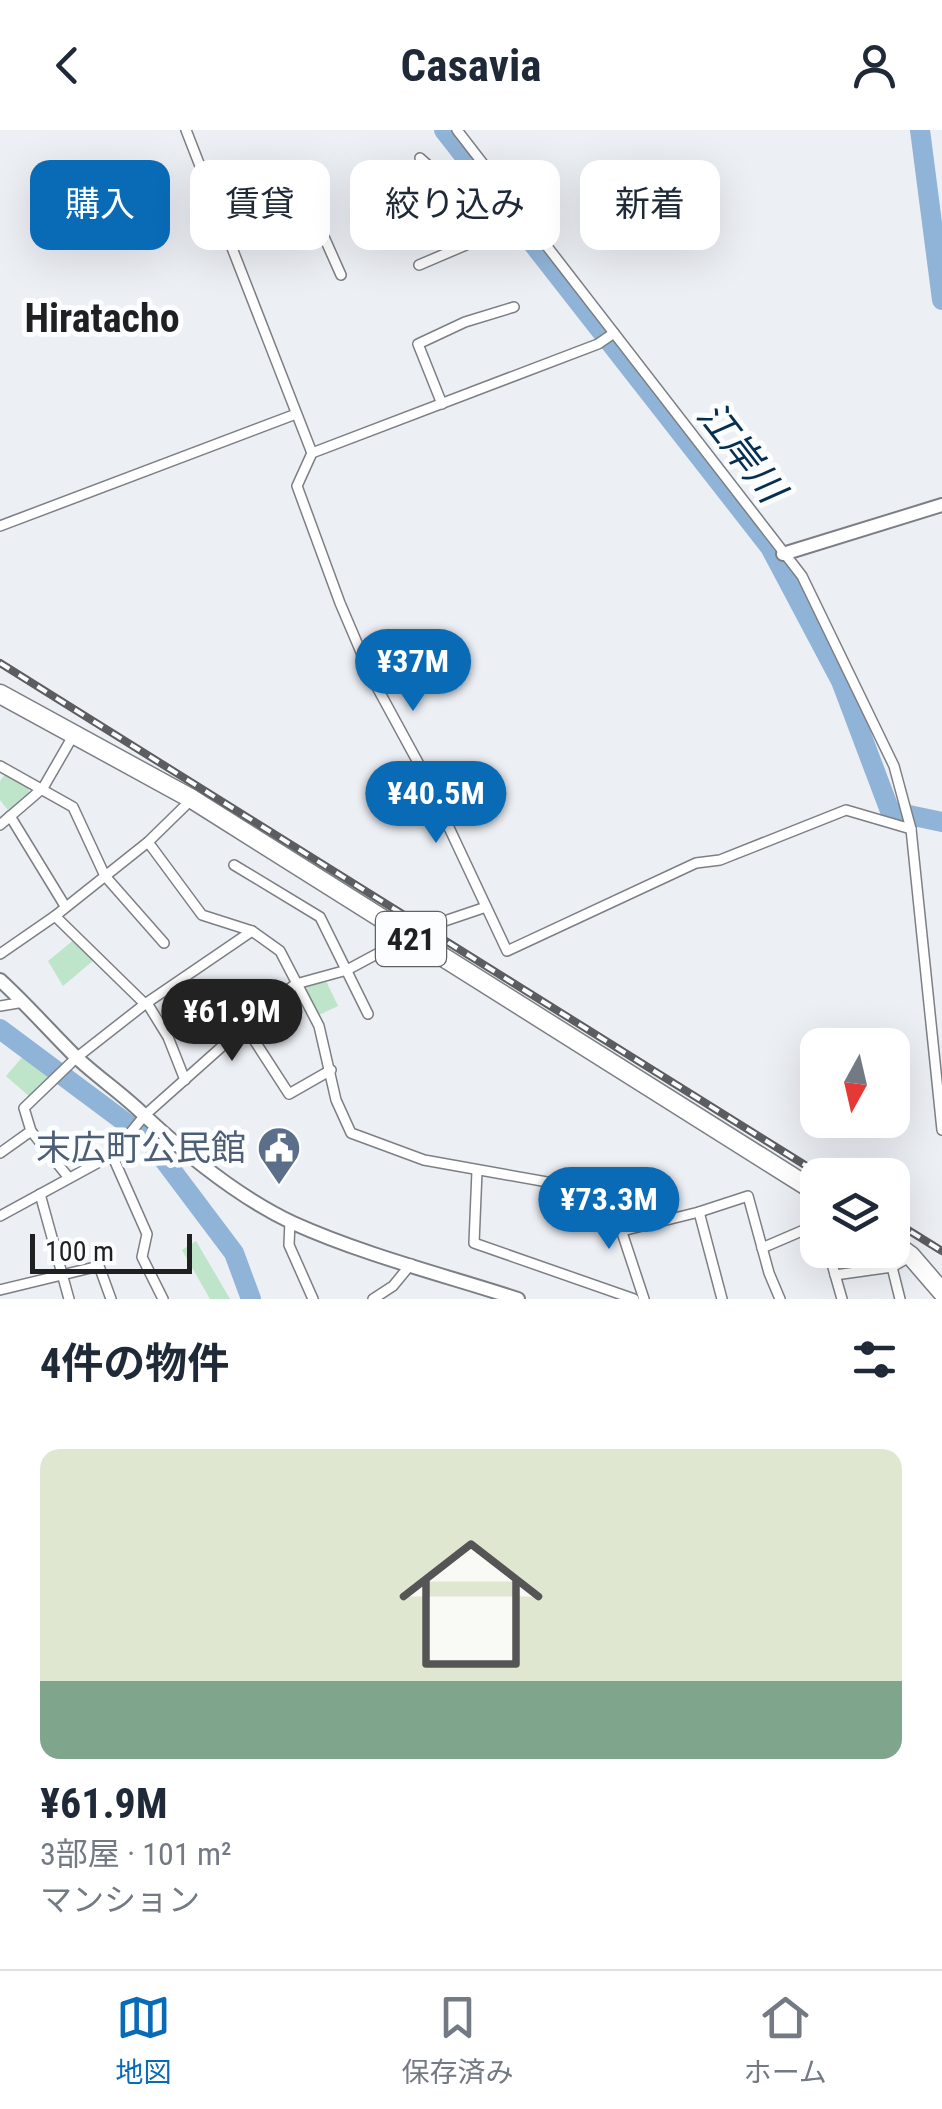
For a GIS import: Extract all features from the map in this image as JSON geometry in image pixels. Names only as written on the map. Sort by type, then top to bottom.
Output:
[{"type":"highway","name":"421","points":[[0,694],[192,798],[800,1182]]},
{"type":"highway","points":[[911,1256],[942,1292]]},
{"type":"street","points":[[186,130],[312,453]]},
{"type":"street","points":[[458,130],[608,336],[802,576],[824,618],[894,766],[912,829],[942,1130]]},
{"type":"street","points":[[420,158],[428,166],[466,246],[420,265]]},
{"type":"street","points":[[330,250],[341,275]]},
{"type":"street","points":[[442,404],[418,344],[465,322],[514,307]]},
{"type":"street","points":[[608,336],[312,453],[297,486],[372,678],[420,768],[507,951],[696,863],[720,860],[846,810],[912,829]]},
{"type":"street","points":[[0,526],[296,414]]},
{"type":"street","points":[[783,554],[942,505]]},
{"type":"street","points":[[0,825],[42,788],[75,732]]},
{"type":"street","points":[[0,766],[73,806],[105,876],[164,943]]},
{"type":"street","points":[[0,954],[148,842],[192,798]]},
{"type":"street","points":[[10,816],[65,906]]},
{"type":"street","points":[[148,842],[202,915],[252,931],[280,951],[319,1026],[336,1100],[351,1133],[401,1154],[609,1193],[644,1299]]},
{"type":"street","points":[[234,865],[320,918],[368,1014]]},
{"type":"street","points":[[0,1216],[112,1154],[145,1115],[245,1026],[250,1016],[296,984],[347,970],[408,936],[486,907]]},
{"type":"street","points":[[55,916],[146,1003],[168,1037],[185,1080]]},
{"type":"street","points":[[70,1178],[31,1131],[24,1108],[76,1058],[146,1003],[252,931]]},
{"type":"street","points":[[0,980],[76,1058],[215,1176],[290,1222],[518,1299]]},
{"type":"street","points":[[0,1006],[24,1002]]},
{"type":"street","points":[[245,1026],[289,1094],[331,1070]]},
{"type":"street","points":[[0,1153],[31,1131]]},
{"type":"street","points":[[112,1154],[147,1234],[142,1257],[163,1299]]},
{"type":"street","points":[[478,1171],[474,1244],[634,1299]]},
{"type":"street","points":[[40,1194],[69,1299]]},
{"type":"street","points":[[622,1230],[748,1196],[780,1299]]},
{"type":"street","points":[[699,1212],[722,1299]]},
{"type":"street","points":[[290,1222],[290,1245],[313,1299]]},
{"type":"street","points":[[762,1248],[800,1232]]},
{"type":"street","points":[[373,1299],[394,1286],[411,1264]]},
{"type":"street","points":[[0,1290],[100,1266],[111,1299]]},
{"type":"street","points":[[833,1268],[842,1299]]},
{"type":"street","points":[[835,1275],[885,1268]]},
{"type":"street","points":[[892,1268],[900,1299]]},
{"type":"green space","points":[[6,773],[28,785],[29,792],[8,810],[0,800],[0,781]]},
{"type":"green space","points":[[75,939],[95,959],[63,986],[48,961]]},
{"type":"green space","points":[[325,979],[338,1006],[319,1015],[305,991],[308,983]]},
{"type":"green space","points":[[25,1054],[49,1075],[30,1097],[6,1076]]},
{"type":"green space","points":[[196,1241],[230,1299],[210,1299],[182,1250]]},
{"type":"waterway","name":"江岸川","points":[[444,130],[770,547],[841,681],[890,811],[942,822]]},
{"type":"waterway","points":[[920,130],[942,300]]},
{"type":"waterway","points":[[0,1029],[149,1140],[234,1253],[251,1299]]},
{"type":"railway","points":[[0,663],[800,1162]]},
{"type":"railway","points":[[910,1231],[942,1251]]},
{"type":"place","name":"末広町公民館","points":[[279,1186]]},
{"type":"district","name":"Hiratacho","points":[[102,318]]}]
